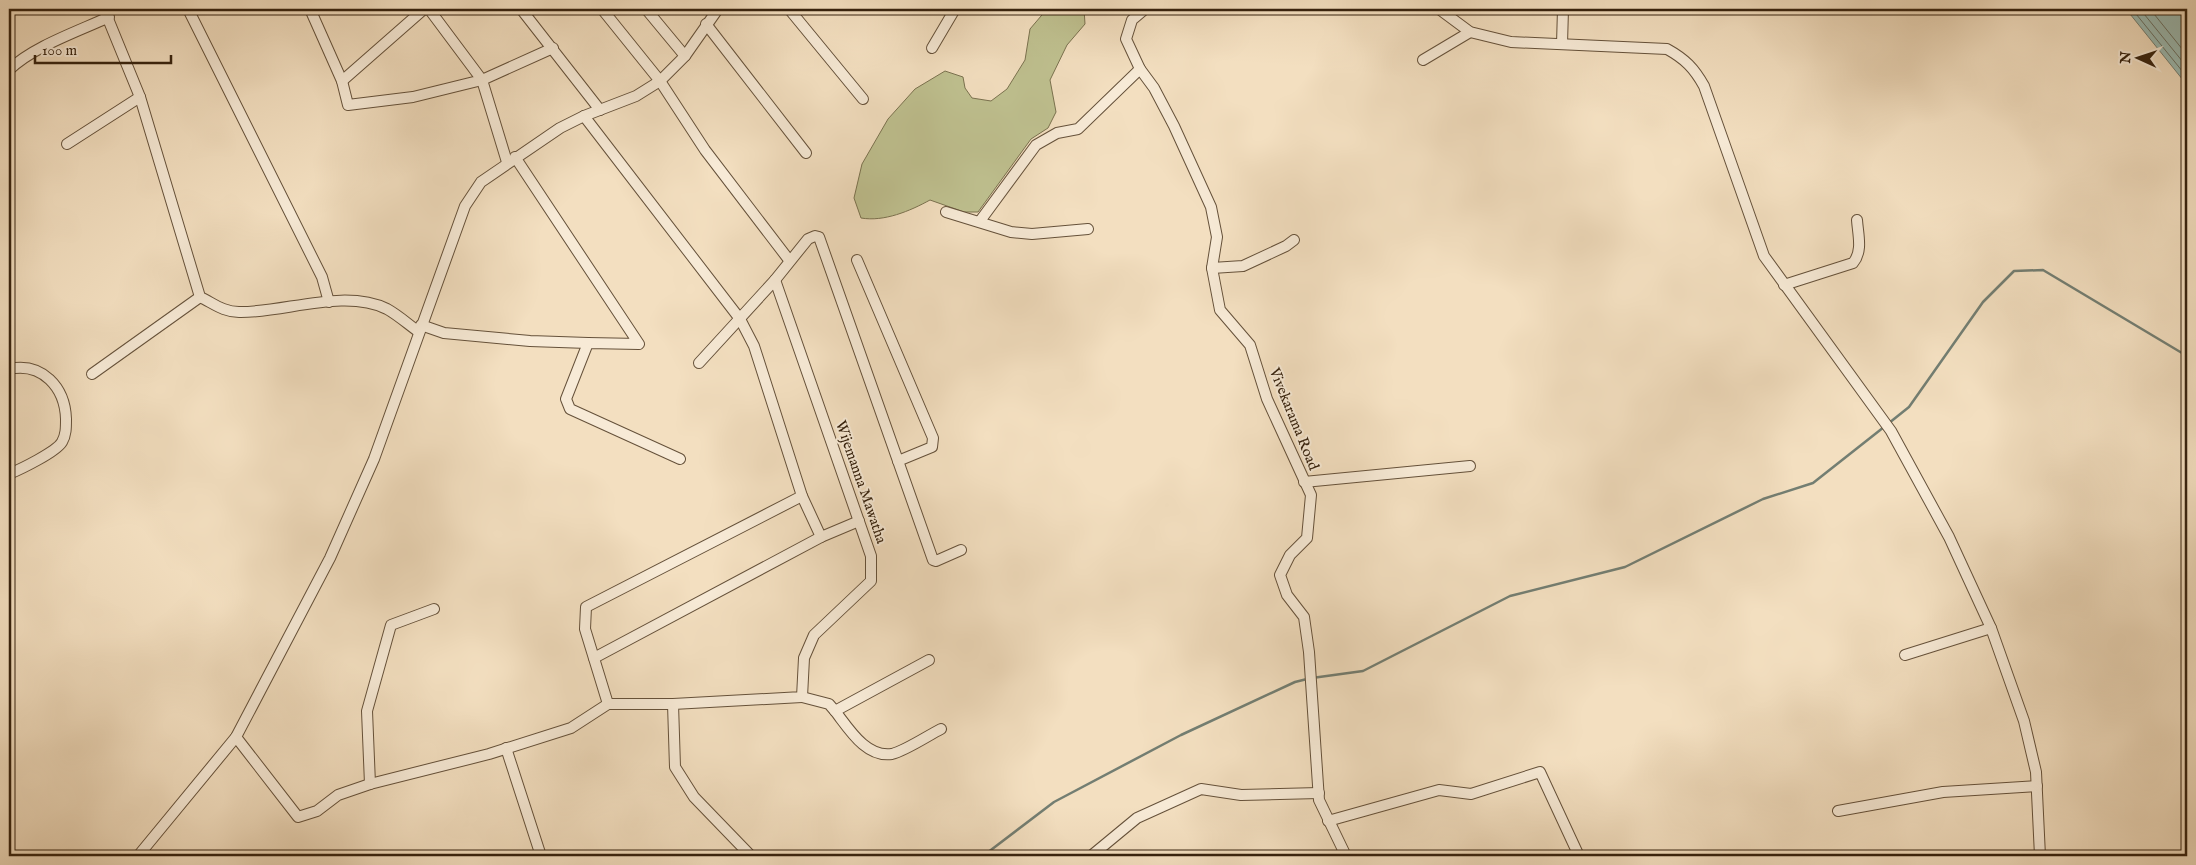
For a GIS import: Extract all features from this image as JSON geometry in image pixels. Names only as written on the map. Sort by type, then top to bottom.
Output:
[{"type":"street","points":[[188,9],[322,277],[329,302]]},
{"type":"street","points":[[342,81],[424,9]]},
{"type":"street","points":[[9,70],[15,64],[107,13],[140,97],[200,297],[215,307],[238,312],[329,302],[358,302],[387,309],[420,329],[444,333],[530,341],[639,344],[511,160],[482,80],[429,9]]},
{"type":"street","points":[[521,9],[600,110]]},
{"type":"street","points":[[602,9],[660,81],[704,150],[789,260]]},
{"type":"street","points":[[646,9],[685,56]]},
{"type":"street","points":[[138,856],[236,737],[330,558],[374,459],[465,206],[481,182],[560,128],[584,116],[636,96],[660,81],[685,56],[718,9]]},
{"type":"street","points":[[789,9],[863,100]]},
{"type":"street","points":[[932,48],[955,9]]},
{"type":"street","name":"Vivekarama Road","points":[[1145,9],[1132,20],[1126,39],[1140,69],[1154,88],[1174,126],[1211,207],[1217,237],[1212,268],[1220,310],[1250,345],[1267,400],[1311,495],[1307,538],[1290,555],[1280,574],[1287,595],[1304,617],[1310,659],[1319,793],[1328,821],[1346,856]]},
{"type":"street","points":[[1439,9],[1470,32],[1511,42],[1667,49],[1684,58],[1694,68],[1704,86],[1764,256],[1892,431],[1949,537],[1991,628],[2024,721],[2038,786],[2040,856]]},
{"type":"street","points":[[1562,44],[1563,9]]},
{"type":"street","points":[[312,10],[342,81],[348,105],[413,97],[482,80],[553,48]]},
{"type":"street","points":[[706,24],[806,153]]},
{"type":"street","points":[[1424,60],[1470,32]]},
{"type":"street","points":[[980,221],[1036,145],[1057,134],[1078,129],[1140,69]]},
{"type":"street","points":[[67,144],[140,97]]},
{"type":"street","points":[[584,116],[740,320],[754,346],[802,496],[821,537]]},
{"type":"street","points":[[946,212],[1011,232],[1032,234],[1088,229]]},
{"type":"street","points":[[1784,285],[1852,262],[1858,256],[1857,220]]},
{"type":"street","points":[[699,363],[740,320],[808,239],[815,236],[819,237],[933,560],[936,561],[961,550]]},
{"type":"street","points":[[1212,268],[1243,266],[1286,246],[1294,240]]},
{"type":"street","points":[[857,260],[934,438],[932,447],[898,461]]},
{"type":"street","name":"Wijemanna Mawatha","points":[[775,280],[871,556],[871,581],[814,635],[804,658],[802,697]]},
{"type":"street","points":[[92,374],[200,297]]},
{"type":"street","points":[[588,343],[566,399],[570,409],[680,460]]},
{"type":"street","points":[[9,369],[20,366],[38,370],[56,384],[65,406],[66,425],[65,436],[61,445],[9,474]]},
{"type":"street","points":[[1304,482],[1470,466]]},
{"type":"street","points":[[608,704],[585,629],[586,607],[802,496]]},
{"type":"street","points":[[594,658],[821,537],[859,521]]},
{"type":"street","points":[[370,784],[367,711],[391,626],[434,609]]},
{"type":"street","points":[[1905,655],[1991,628]]},
{"type":"street","points":[[836,711],[929,660]]},
{"type":"street","points":[[236,737],[298,817],[317,811],[338,795],[370,784],[506,748],[570,728],[608,704],[673,704],[802,697],[829,704],[857,741],[878,753],[893,754],[941,729]]},
{"type":"street","points":[[673,704],[675,768],[694,797],[751,856]]},
{"type":"street","points":[[506,748],[541,856]]},
{"type":"street","points":[[1328,821],[1439,790],[1471,794],[1540,772],[1579,856]]},
{"type":"street","points":[[1838,811],[1943,792],[2038,786]]},
{"type":"street","points":[[1091,856],[1137,818],[1200,788],[1241,795],[1319,793]]},
{"type":"green space","points":[[1047,9],[1084,9],[1085,24],[1067,45],[1050,80],[1056,112],[1048,128],[1031,139],[978,212],[964,212],[930,200],[905,212],[888,217],[861,218],[854,198],[862,164],[888,119],[915,89],[945,71],[963,77],[965,88],[972,98],[991,101],[1007,89],[1025,60],[1030,29]]},
{"type":"water","points":[[2126,9],[2187,9],[2187,85]]},
{"type":"waterway","points":[[1889,423],[1909,407],[1983,302],[2014,271],[2043,270],[2187,356]]},
{"type":"waterway","points":[[1312,678],[1363,671],[1510,596],[1625,567],[1763,499],[1813,483],[1884,427]]},
{"type":"waterway","points":[[983,856],[1054,802],[1181,735],[1295,682],[1307,679]]}]
